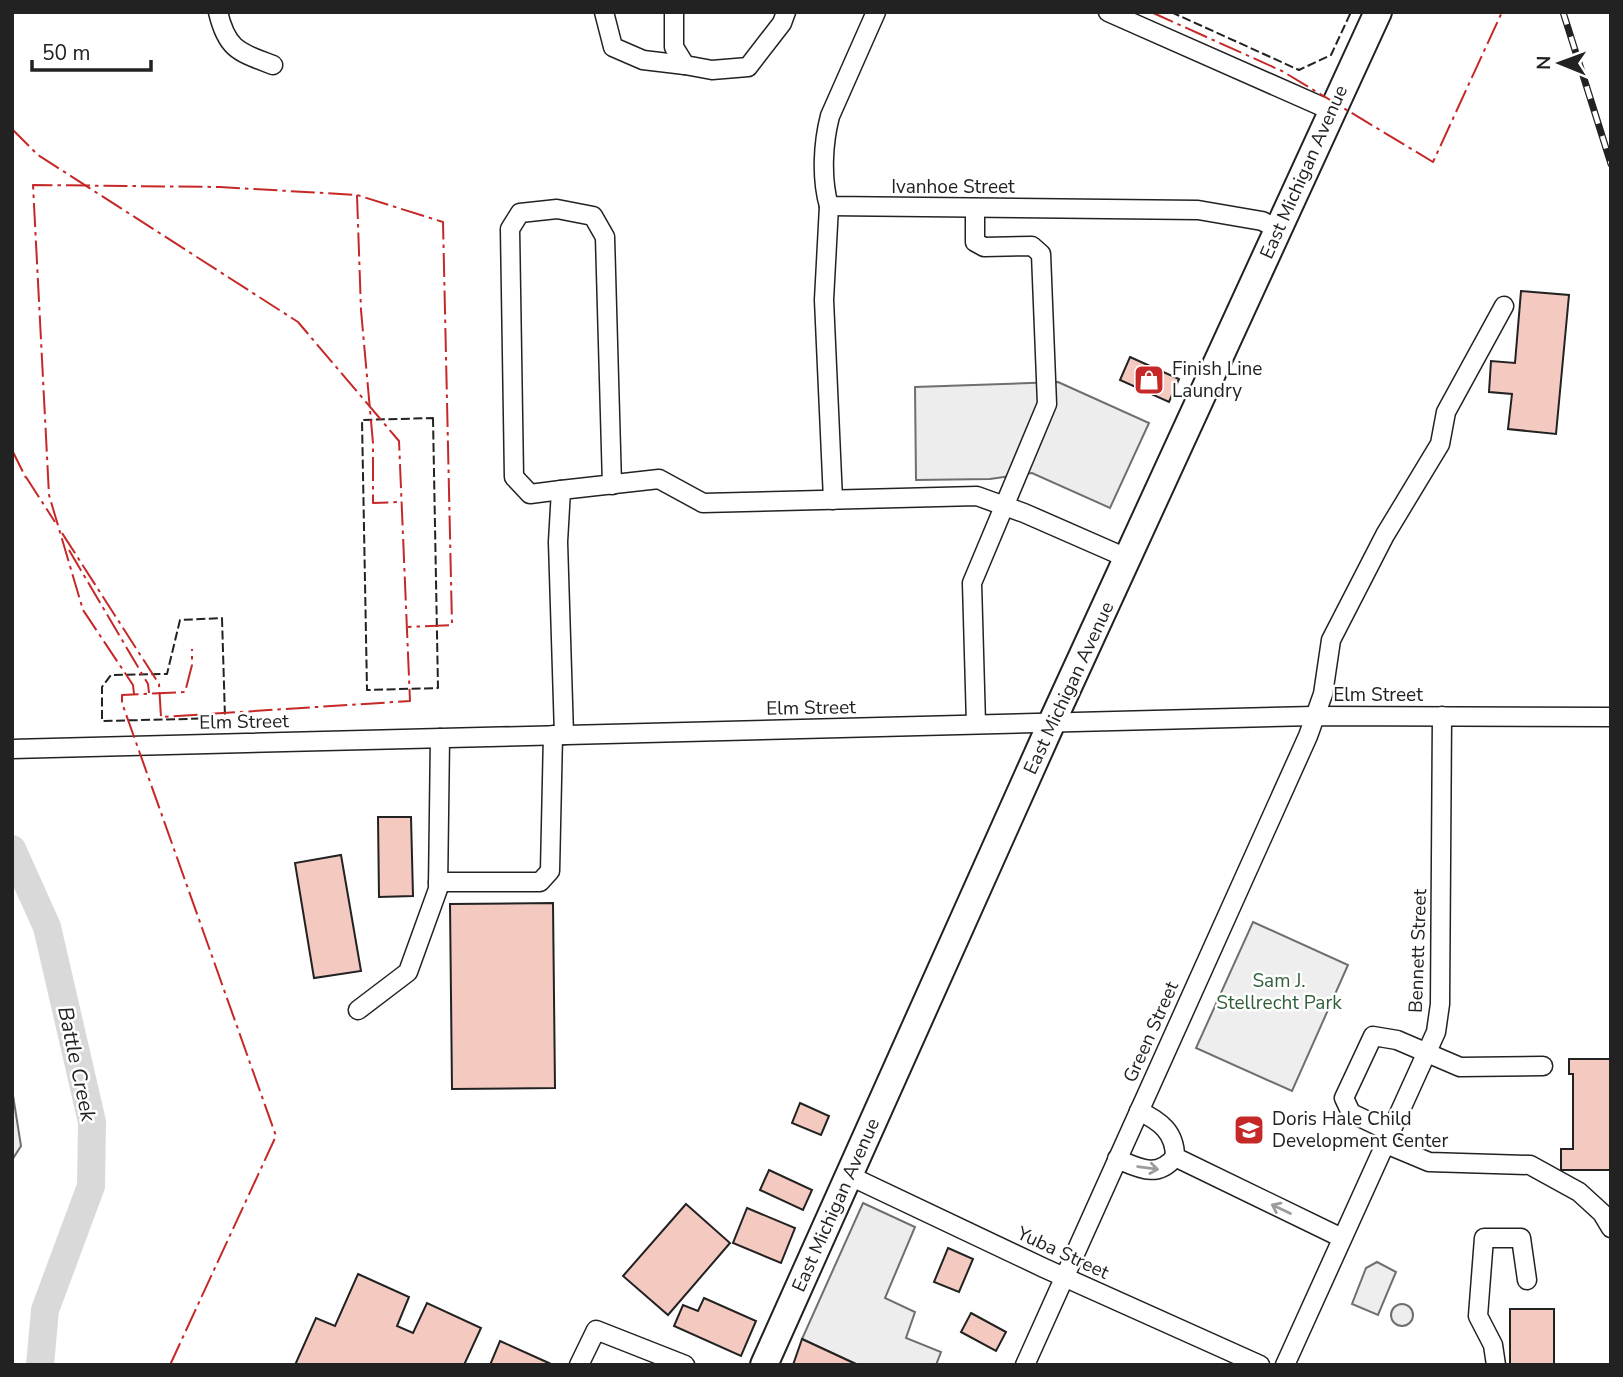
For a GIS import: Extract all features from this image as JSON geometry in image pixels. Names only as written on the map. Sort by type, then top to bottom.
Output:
[{"type":"highway","name":"East Michigan Avenue","points":[[764,1365],[1052,722],[1378,12]]},
{"type":"street","points":[[218,12],[224,38],[241,52],[273,65]]},
{"type":"street","points":[[604,12],[613,47],[643,60],[712,70],[748,67],[782,23],[786,12]]},
{"type":"street","points":[[674,12],[674,47],[685,65]]},
{"type":"street","points":[[833,500],[824,300],[830,206],[825,191],[826,132],[830,116],[876,12]]},
{"type":"street","points":[[1108,12],[1332,111]]},
{"type":"street","name":"Ivanhoe Street","points":[[830,206],[1198,210],[1262,221],[1278,229]]},
{"type":"street","points":[[975,208],[975,242],[984,247],[1032,246],[1041,254],[1047,404],[972,583],[976,724]]},
{"type":"street","points":[[612,485],[605,237],[593,216],[557,209],[520,213],[510,229],[514,477],[530,494],[612,485],[659,479],[703,503],[977,496],[1129,559]]},
{"type":"street","name":"Green Street","points":[[1025,1365],[1308,736],[1323,694],[1331,640],[1385,535],[1440,444],[1447,412],[1504,306]]},
{"type":"street","points":[[438,882],[540,882],[547,878],[550,871],[558,735],[558,542],[561,490]]},
{"type":"street","name":"Elm Street","points":[[21,749],[1314,716],[1611,717]]},
{"type":"street","name":"Bennett Street","points":[[1285,1365],[1436,1032],[1440,1004],[1442,716]]},
{"type":"street","points":[[358,1010],[408,972],[438,882],[440,738]]},
{"type":"street","points":[[1543,1066],[1467,1068],[1427,1055],[1397,1040],[1373,1036],[1345,1093],[1345,1103],[1351,1113],[1429,1162],[1530,1165],[1579,1192],[1602,1213],[1611,1228]]},
{"type":"street","points":[[1117,1159],[1149,1171],[1157,1171],[1167,1167],[1175,1157],[1175,1145],[1167,1129],[1139,1111]]},
{"type":"street","points":[[1175,1157],[1342,1238]]},
{"type":"street","name":"Yuba Street","points":[[850,1176],[1065,1278],[1259,1365]]},
{"type":"street","points":[[1496,1365],[1493,1345],[1478,1316],[1483,1238],[1521,1238],[1527,1280]]},
{"type":"street","points":[[579,1365],[596,1330],[685,1365]]},
{"type":"green space","name":"Sam J. Stellrecht Park","points":[[1253,922],[1348,965],[1292,1091],[1196,1048]]},
{"type":"green space","points":[[12,1089],[21,1146],[12,1160]]},
{"type":"green space","points":[[1377,1262],[1396,1272],[1378,1315],[1352,1304],[1366,1268]]},
{"type":"green space","points":[[1402,1304],[1410,1307],[1413,1315],[1410,1323],[1402,1326],[1394,1323],[1391,1315],[1394,1307]]},
{"type":"shaded area","points":[[1058,382],[1149,423],[1110,508],[1032,473],[990,479],[916,480],[915,387]]},
{"type":"shaded area","points":[[863,1203],[915,1227],[885,1298],[915,1312],[906,1338],[941,1352],[936,1365],[858,1365],[802,1339]]},
{"type":"building","points":[[1521,291],[1569,295],[1556,434],[1508,429],[1512,394],[1489,392],[1491,361],[1515,363]]},
{"type":"building","name":"Finish Line Laundry","points":[[1130,357],[1179,379],[1169,402],[1120,380]]},
{"type":"building","points":[[378,817],[411,817],[413,896],[379,897]]},
{"type":"building","points":[[341,855],[361,971],[314,978],[295,863]]},
{"type":"building","points":[[553,903],[555,1088],[452,1089],[450,904]]},
{"type":"building","points":[[1569,1059],[1611,1059],[1611,1170],[1561,1170],[1561,1149],[1573,1149],[1573,1074],[1569,1074]]},
{"type":"building","points":[[800,1103],[829,1116],[821,1135],[792,1123]]},
{"type":"building","points":[[769,1170],[812,1190],[803,1210],[760,1190]]},
{"type":"building","points":[[686,1204],[730,1243],[668,1315],[623,1276]]},
{"type":"building","points":[[747,1208],[795,1228],[781,1263],[733,1243]]},
{"type":"building","points":[[948,1248],[973,1259],[959,1292],[934,1282]]},
{"type":"building","points":[[358,1274],[409,1297],[397,1326],[413,1333],[427,1303],[481,1328],[464,1365],[295,1365],[316,1318],[335,1326]]},
{"type":"building","points":[[704,1298],[756,1321],[741,1356],[674,1326],[683,1305],[698,1311]]},
{"type":"building","points":[[1510,1309],[1554,1309],[1554,1365],[1510,1365]]},
{"type":"building","points":[[971,1313],[1006,1332],[996,1351],[961,1332]]},
{"type":"building","points":[[802,1339],[858,1365],[793,1365]]},
{"type":"building","points":[[500,1341],[551,1364],[551,1365],[490,1365]]},
{"type":"waterway","name":"Battle Creek","points":[[12,849],[47,927],[92,1122],[91,1186],[45,1310],[40,1365]]},
{"type":"railway","points":[[1563,12],[1611,164]]},
{"type":"fence","points":[[1171,12],[1299,70],[1331,55],[1351,12]]},
{"type":"fence","points":[[433,418],[438,688],[367,690],[362,420],[433,418]]},
{"type":"fence","points":[[222,618],[225,718],[102,721],[102,687],[111,675],[167,674],[180,620],[222,618]]},
{"type":"power","points":[[1151,12],[1282,71],[1433,162],[1502,12]]},
{"type":"power","points":[[12,129],[38,155],[298,322],[399,441],[410,701],[161,717],[159,684],[62,533]]},
{"type":"power","points":[[134,694],[133,685],[83,610],[49,495],[33,185],[220,187],[357,195],[443,222],[452,625],[408,627]]},
{"type":"power","points":[[357,195],[361,310],[373,443],[373,503],[400,502]]},
{"type":"power","points":[[12,450],[26,478]]},
{"type":"power","points":[[26,477],[55,522]]},
{"type":"power","points":[[69,550],[148,684],[149,693]]},
{"type":"power","points":[[170,1365],[276,1136],[122,703],[122,695],[185,692],[192,665],[192,649]]},
{"type":"place","name":"Finish Line Laundry","points":[[1149,380]]},
{"type":"place","name":"Doris Hale Child Development Center","points":[[1249,1130]]}]
